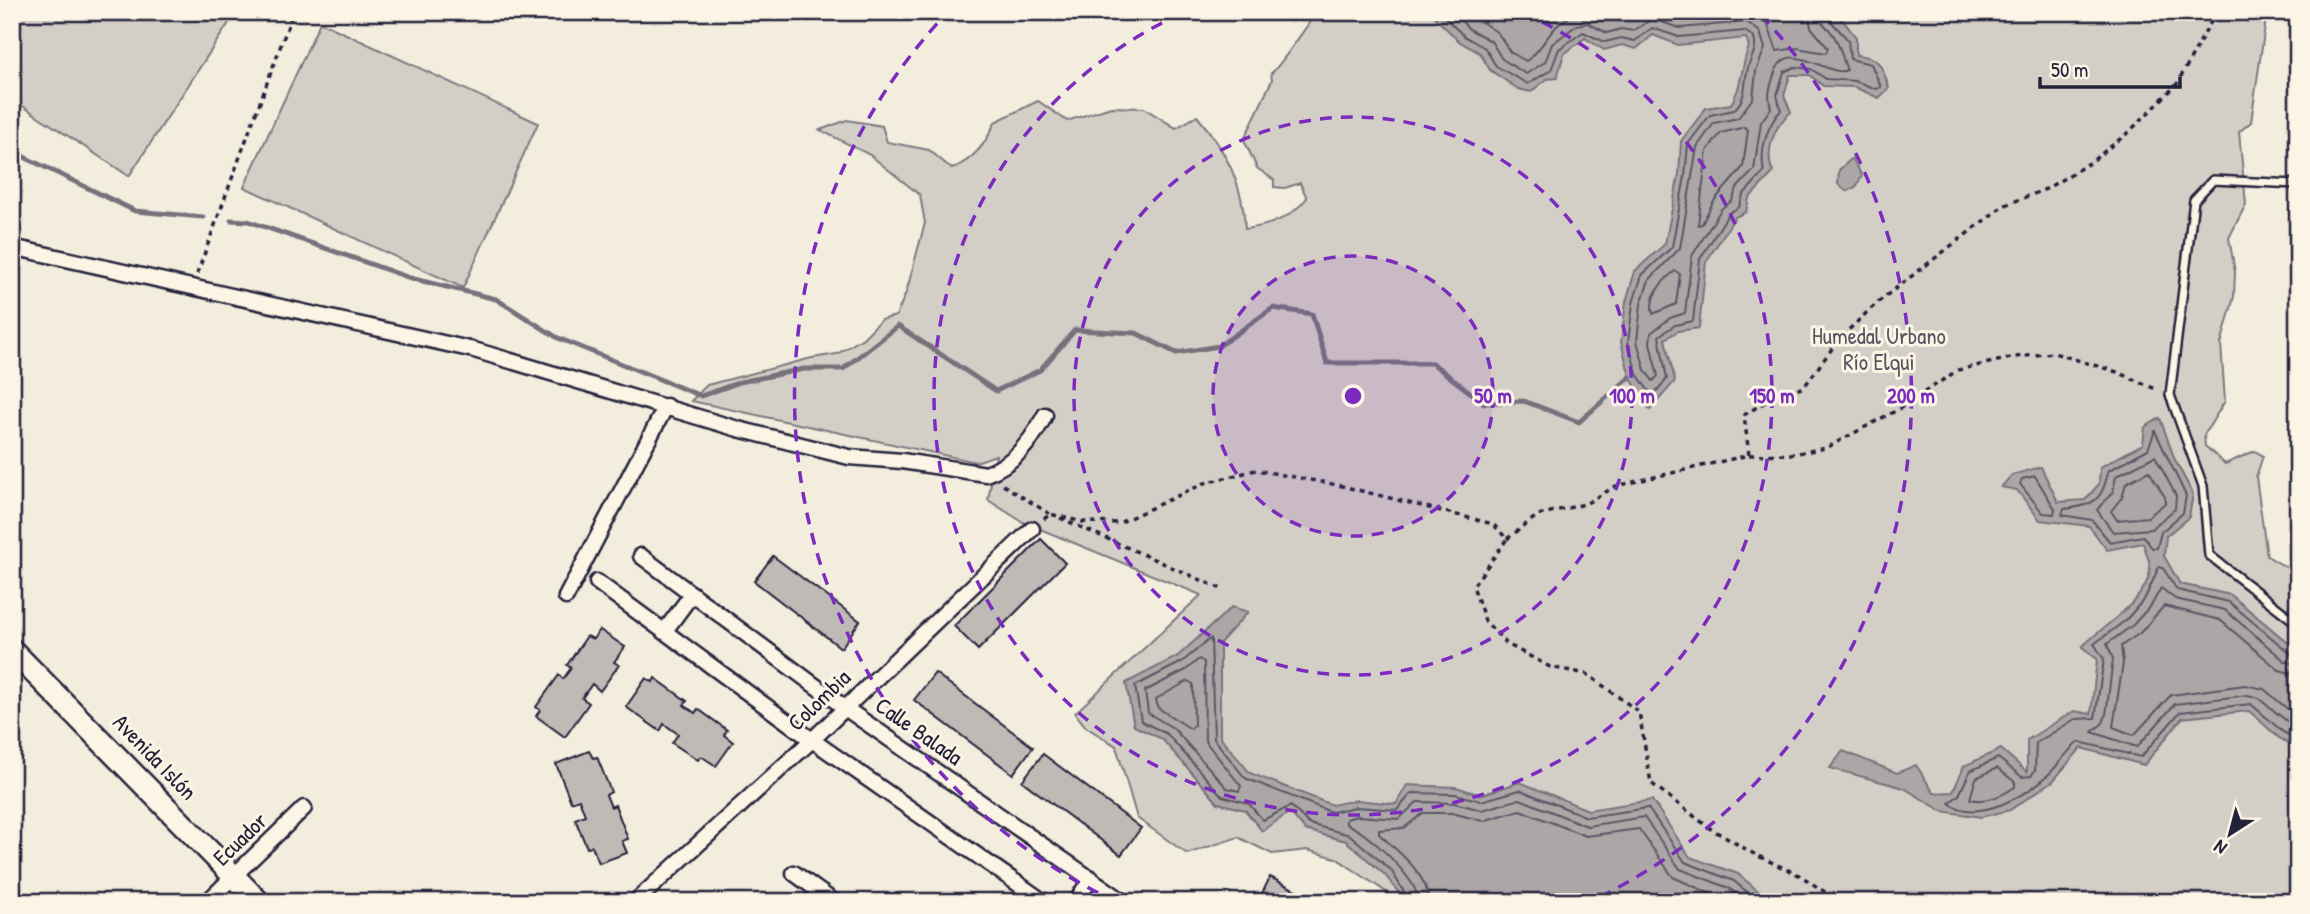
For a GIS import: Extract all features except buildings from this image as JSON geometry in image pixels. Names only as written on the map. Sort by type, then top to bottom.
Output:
[{"type":"main road","name":"Avenida Islón","points":[[12,650],[259,902]]},
{"type":"street","points":[[12,247],[474,350],[738,429],[849,457],[902,461],[986,474],[998,470],[1019,454],[1045,415]]},
{"type":"street","points":[[566,597],[666,407]]},
{"type":"street","name":"Colombia","points":[[635,902],[811,740],[1032,529]]},
{"type":"street","name":"Calle Balada","points":[[641,556],[845,708],[1124,902]]},
{"type":"street","points":[[597,582],[811,740],[1044,902]]},
{"type":"street","points":[[664,632],[692,594]]},
{"type":"street","name":"Ecuador","points":[[207,902],[304,808]]},
{"type":"street","points":[[794,873],[815,897],[834,902]]},
{"type":"street","points":[[1076,902],[1091,878]]},
{"type":"lane","points":[[2298,184],[2213,180],[2194,200],[2170,395],[2203,486],[2209,555],[2298,624]]},
{"type":"path","points":[[191,289],[293,12]]},
{"type":"path","points":[[1749,455],[1744,415],[1770,399],[1804,387],[1839,339],[1878,302],[1992,214],[2003,206],[2046,189],[2091,162],[2129,132],[2177,84],[2213,18],[2210,12]]},
{"type":"path","points":[[1840,902],[1801,876],[1756,855],[1711,829],[1651,782],[1639,712],[1587,674],[1550,667],[1507,644],[1485,621],[1473,586],[1507,539],[1538,515],[1585,504],[1616,486],[1749,455],[1792,454],[1825,448],[1899,409],[1958,370],[2015,357],[2054,353],[2117,372],[2170,395]]},
{"type":"path","points":[[1050,514],[1083,522],[1119,523],[1205,483],[1255,470],[1338,485],[1457,513],[1493,524],[1507,539]]},
{"type":"path","points":[[986,474],[1050,514],[1224,590]]},
{"type":"path","points":[[1032,529],[1050,514]]},
{"type":"green space","points":[[18,12],[236,12],[129,176],[12,99],[12,21]]},
{"type":"green space","name":"Humedal Urbano Río Elqui","points":[[1317,12],[2267,12],[2251,122],[2239,132],[2246,204],[2229,238],[2235,272],[2234,297],[2221,344],[2225,401],[2204,435],[2205,446],[2225,464],[2255,451],[2263,456],[2256,477],[2267,556],[2289,569],[2298,602],[2298,902],[1418,902],[1399,895],[1406,902],[1401,902],[1336,858],[1307,850],[1272,854],[1238,837],[1187,854],[1137,818],[1116,746],[1086,727],[1075,713],[1201,595],[1023,522],[988,500],[996,455],[976,462],[691,401],[707,385],[837,354],[863,338],[881,320],[896,316],[906,293],[925,223],[920,195],[870,155],[820,130],[847,120],[882,126],[887,142],[929,150],[952,169],[967,161],[978,150],[995,122],[1038,101],[1067,121],[1111,107],[1144,108],[1176,128],[1197,116],[1216,141],[1231,168],[1241,197],[1245,229],[1263,226],[1287,216],[1307,198],[1300,183],[1285,188],[1274,187],[1274,180],[1257,168],[1244,140],[1272,80],[1271,73]]},
{"type":"green space","points":[[320,22],[538,123],[463,288],[244,187]]},
{"type":"water","points":[[1440,12],[1829,12],[1841,18],[1856,37],[1856,55],[1871,58],[1879,64],[1889,88],[1879,98],[1854,87],[1823,86],[1810,75],[1790,75],[1784,96],[1791,112],[1780,124],[1772,140],[1770,165],[1773,173],[1749,198],[1746,212],[1735,217],[1706,262],[1699,328],[1678,331],[1665,339],[1675,381],[1650,410],[1630,377],[1621,342],[1626,302],[1635,271],[1665,244],[1679,174],[1681,141],[1706,108],[1731,104],[1749,46],[1746,38],[1678,45],[1653,35],[1636,49],[1622,45],[1604,50],[1585,38],[1564,54],[1557,78],[1547,79],[1531,92],[1518,89],[1490,70],[1480,53],[1460,42],[1435,18]]},
{"type":"water","points":[[1852,158],[1862,176],[1856,187],[1846,191],[1838,184],[1839,170]]},
{"type":"water","points":[[2160,418],[2175,460],[2193,494],[2189,517],[2166,536],[2164,556],[2180,584],[2231,595],[2298,651],[2298,748],[2279,738],[2249,711],[2182,718],[2144,765],[2081,748],[2053,781],[2010,810],[1981,817],[1942,811],[1904,788],[1830,768],[1843,751],[1897,773],[1916,765],[1934,793],[1953,792],[1964,766],[2001,749],[2027,772],[2027,740],[2074,711],[2091,714],[2097,659],[2082,647],[2141,592],[2150,570],[2143,543],[2107,550],[2089,526],[2040,520],[2017,490],[2001,487],[2012,475],[2041,467],[2058,502],[2085,500],[2099,484],[2100,467],[2143,444],[2145,427]]},
{"type":"water","points":[[1232,607],[1248,612],[1220,643],[1220,737],[1250,773],[1332,805],[1356,800],[1396,804],[1407,785],[1456,787],[1481,795],[1520,782],[1588,810],[1652,800],[1690,857],[1738,874],[1771,902],[1406,902],[1385,875],[1346,841],[1305,830],[1290,812],[1262,831],[1245,810],[1218,803],[1162,739],[1134,726],[1126,683],[1178,656]]},
{"type":"waterway","points":[[12,151],[135,211],[203,217]]},
{"type":"waterway","points":[[231,220],[248,221],[410,278],[496,299],[558,338],[701,396],[740,382],[804,369],[843,369],[898,326],[996,391],[1040,370],[1075,330],[1136,333],[1176,353],[1219,346],[1273,308],[1312,314],[1327,363],[1432,363],[1484,403],[1524,401],[1579,422],[1630,377]]}]
